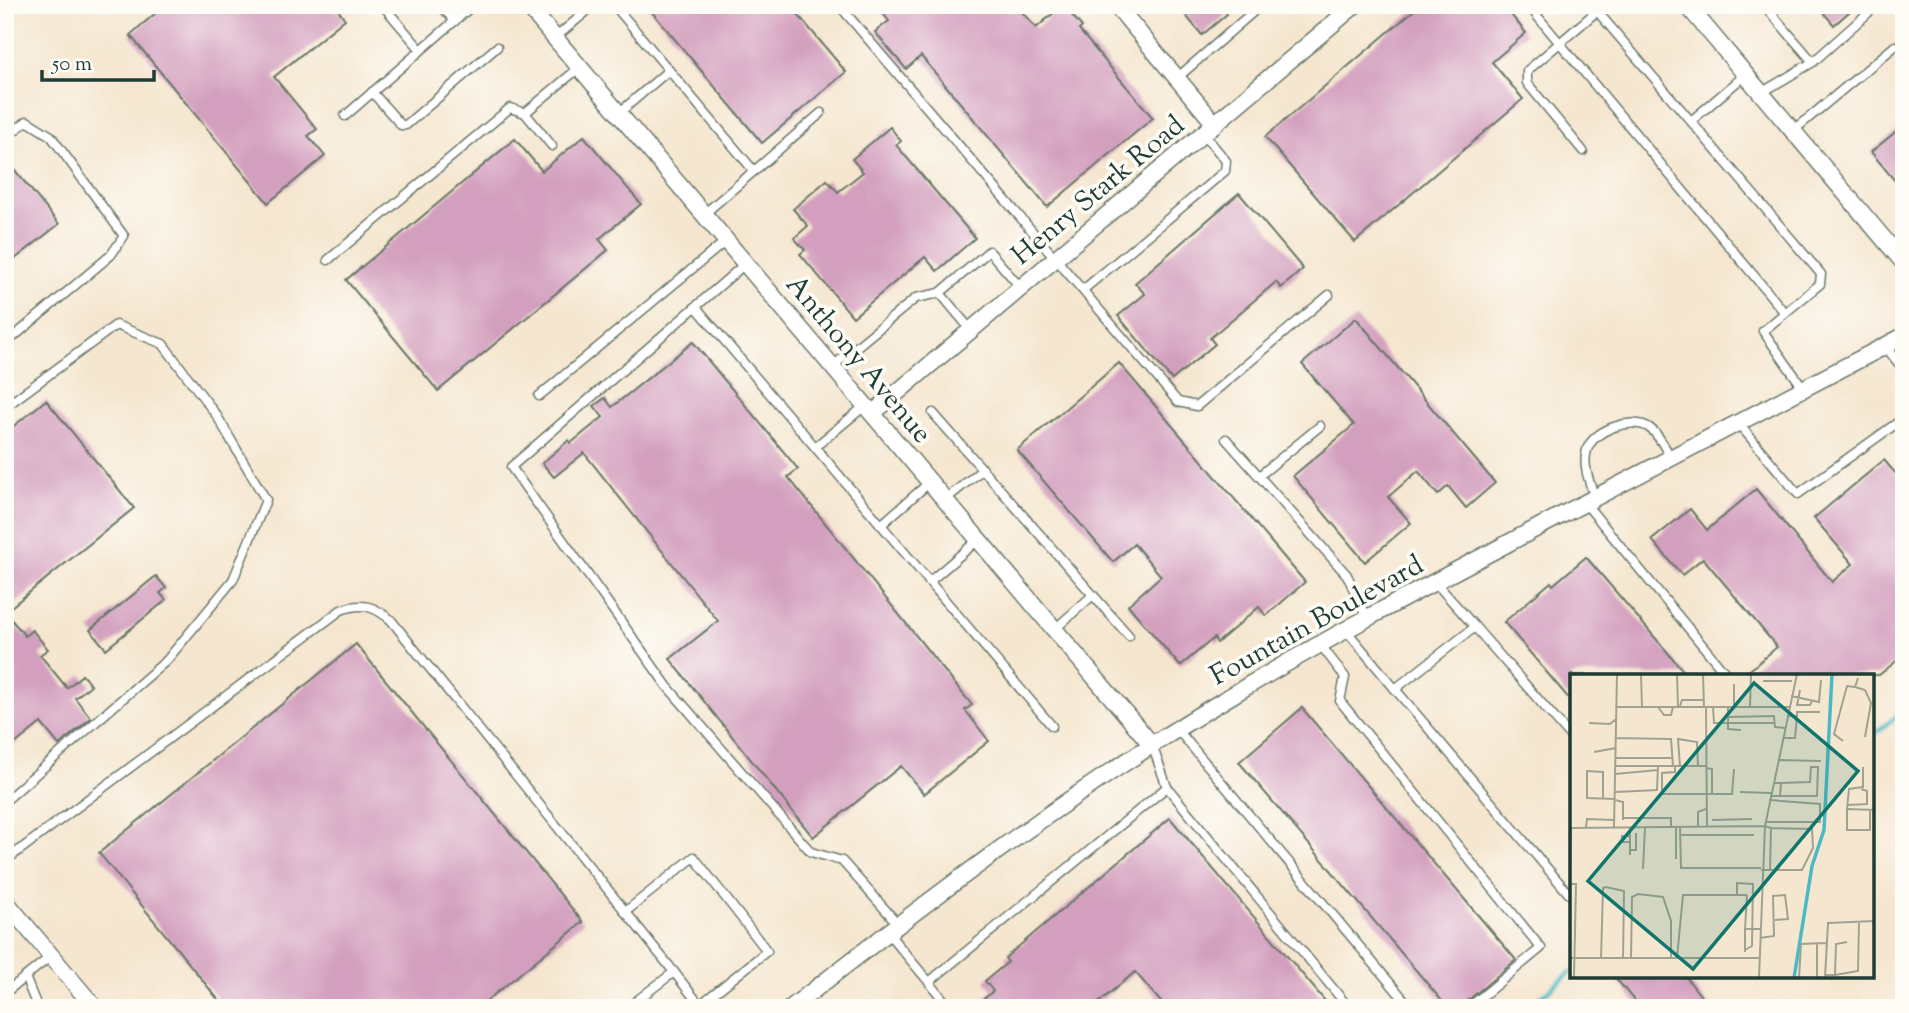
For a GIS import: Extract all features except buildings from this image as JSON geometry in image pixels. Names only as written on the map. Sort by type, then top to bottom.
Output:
[{"type":"street","name":"Anthony Avenue","points":[[527,5],[1152,745]]},
{"type":"street","points":[[1116,5],[1177,78],[1209,129]]},
{"type":"street","name":"Henry Stark Road","points":[[870,409],[971,330],[1354,5]]},
{"type":"street","points":[[1687,5],[1904,263]]},
{"type":"street","name":"Fountain Boulevard","points":[[791,1008],[1015,837],[1177,729],[1367,618],[1904,336]]},
{"type":"street","points":[[5,901],[95,1008]]},
{"type":"lane","points":[[386,5],[386,9],[421,50]]},
{"type":"lane","points":[[440,5],[455,22]]},
{"type":"lane","points":[[345,116],[473,5]]},
{"type":"lane","points":[[555,38],[594,5]]},
{"type":"lane","points":[[614,5],[754,171]]},
{"type":"lane","points":[[1177,78],[1261,5]]},
{"type":"lane","points":[[1528,5],[1785,313]]},
{"type":"lane","points":[[1764,5],[1813,62]]},
{"type":"lane","points":[[1760,93],[1813,62],[1877,5]]},
{"type":"lane","points":[[847,8],[1178,402],[1197,406],[1329,295]]},
{"type":"lane","points":[[1583,151],[1528,83],[1527,71],[1600,8],[1691,121],[1821,274],[1820,284],[1763,331],[1804,389]]},
{"type":"lane","points":[[372,92],[401,125],[406,125],[496,47]]},
{"type":"lane","points":[[1793,131],[1895,47]]},
{"type":"lane","points":[[525,113],[580,67]]},
{"type":"lane","points":[[619,113],[669,70]]},
{"type":"lane","points":[[1691,121],[1745,75]]},
{"type":"lane","points":[[328,260],[510,108],[525,113],[552,146]]},
{"type":"lane","points":[[705,214],[821,113]]},
{"type":"lane","points":[[5,138],[27,121],[51,136],[124,236],[111,255],[5,344]]},
{"type":"lane","points":[[1083,290],[1225,171],[1226,161],[1209,129]]},
{"type":"lane","points":[[539,396],[727,240]]},
{"type":"lane","points":[[833,366],[916,298],[940,293],[989,251],[1021,288]]},
{"type":"lane","points":[[746,264],[511,467],[667,686],[811,852],[842,861],[950,1008]]},
{"type":"lane","points":[[940,293],[971,330]]},
{"type":"lane","points":[[696,307],[1052,726]]},
{"type":"lane","points":[[5,407],[116,324],[163,344],[217,416],[267,500],[233,580],[167,660],[5,801]]},
{"type":"lane","points":[[1885,346],[1904,370]]},
{"type":"lane","points":[[814,447],[870,409]]},
{"type":"lane","points":[[933,413],[1129,636]]},
{"type":"lane","points":[[1738,423],[1798,494],[1904,418]]},
{"type":"lane","points":[[1671,458],[1648,427],[1635,424],[1618,426],[1596,437],[1587,449],[1585,468],[1590,501],[1726,674]]},
{"type":"lane","points":[[1259,476],[1320,426]]},
{"type":"lane","points":[[1226,439],[1347,575],[1367,618]]},
{"type":"lane","points":[[946,499],[983,469]]},
{"type":"lane","points":[[881,524],[931,481]]},
{"type":"lane","points":[[929,582],[979,539]]},
{"type":"lane","points":[[1435,582],[1570,736]]},
{"type":"lane","points":[[1055,629],[1093,595]]},
{"type":"lane","points":[[5,861],[341,610],[355,605],[368,605],[391,620],[625,912],[674,972],[699,1007],[767,951],[694,857],[625,912]]},
{"type":"lane","points":[[1395,689],[1475,627]]},
{"type":"lane","points":[[1346,630],[1570,894]]},
{"type":"lane","points":[[1320,644],[1345,677],[1340,701],[1541,948],[1468,1008]]},
{"type":"lane","points":[[1177,729],[1411,1008]]},
{"type":"lane","points":[[1152,745],[1167,787],[1349,1008]]},
{"type":"lane","points":[[929,982],[1167,787]]},
{"type":"lane","points":[[5,993],[51,956]]},
{"type":"lane","points":[[627,1008],[674,972]]},
{"type":"lane","points":[[25,977],[36,1004],[31,1008]]},
{"type":"waterway","points":[[1874,734],[1904,711]]},
{"type":"waterway","points":[[1527,1008],[1570,973]]}]
